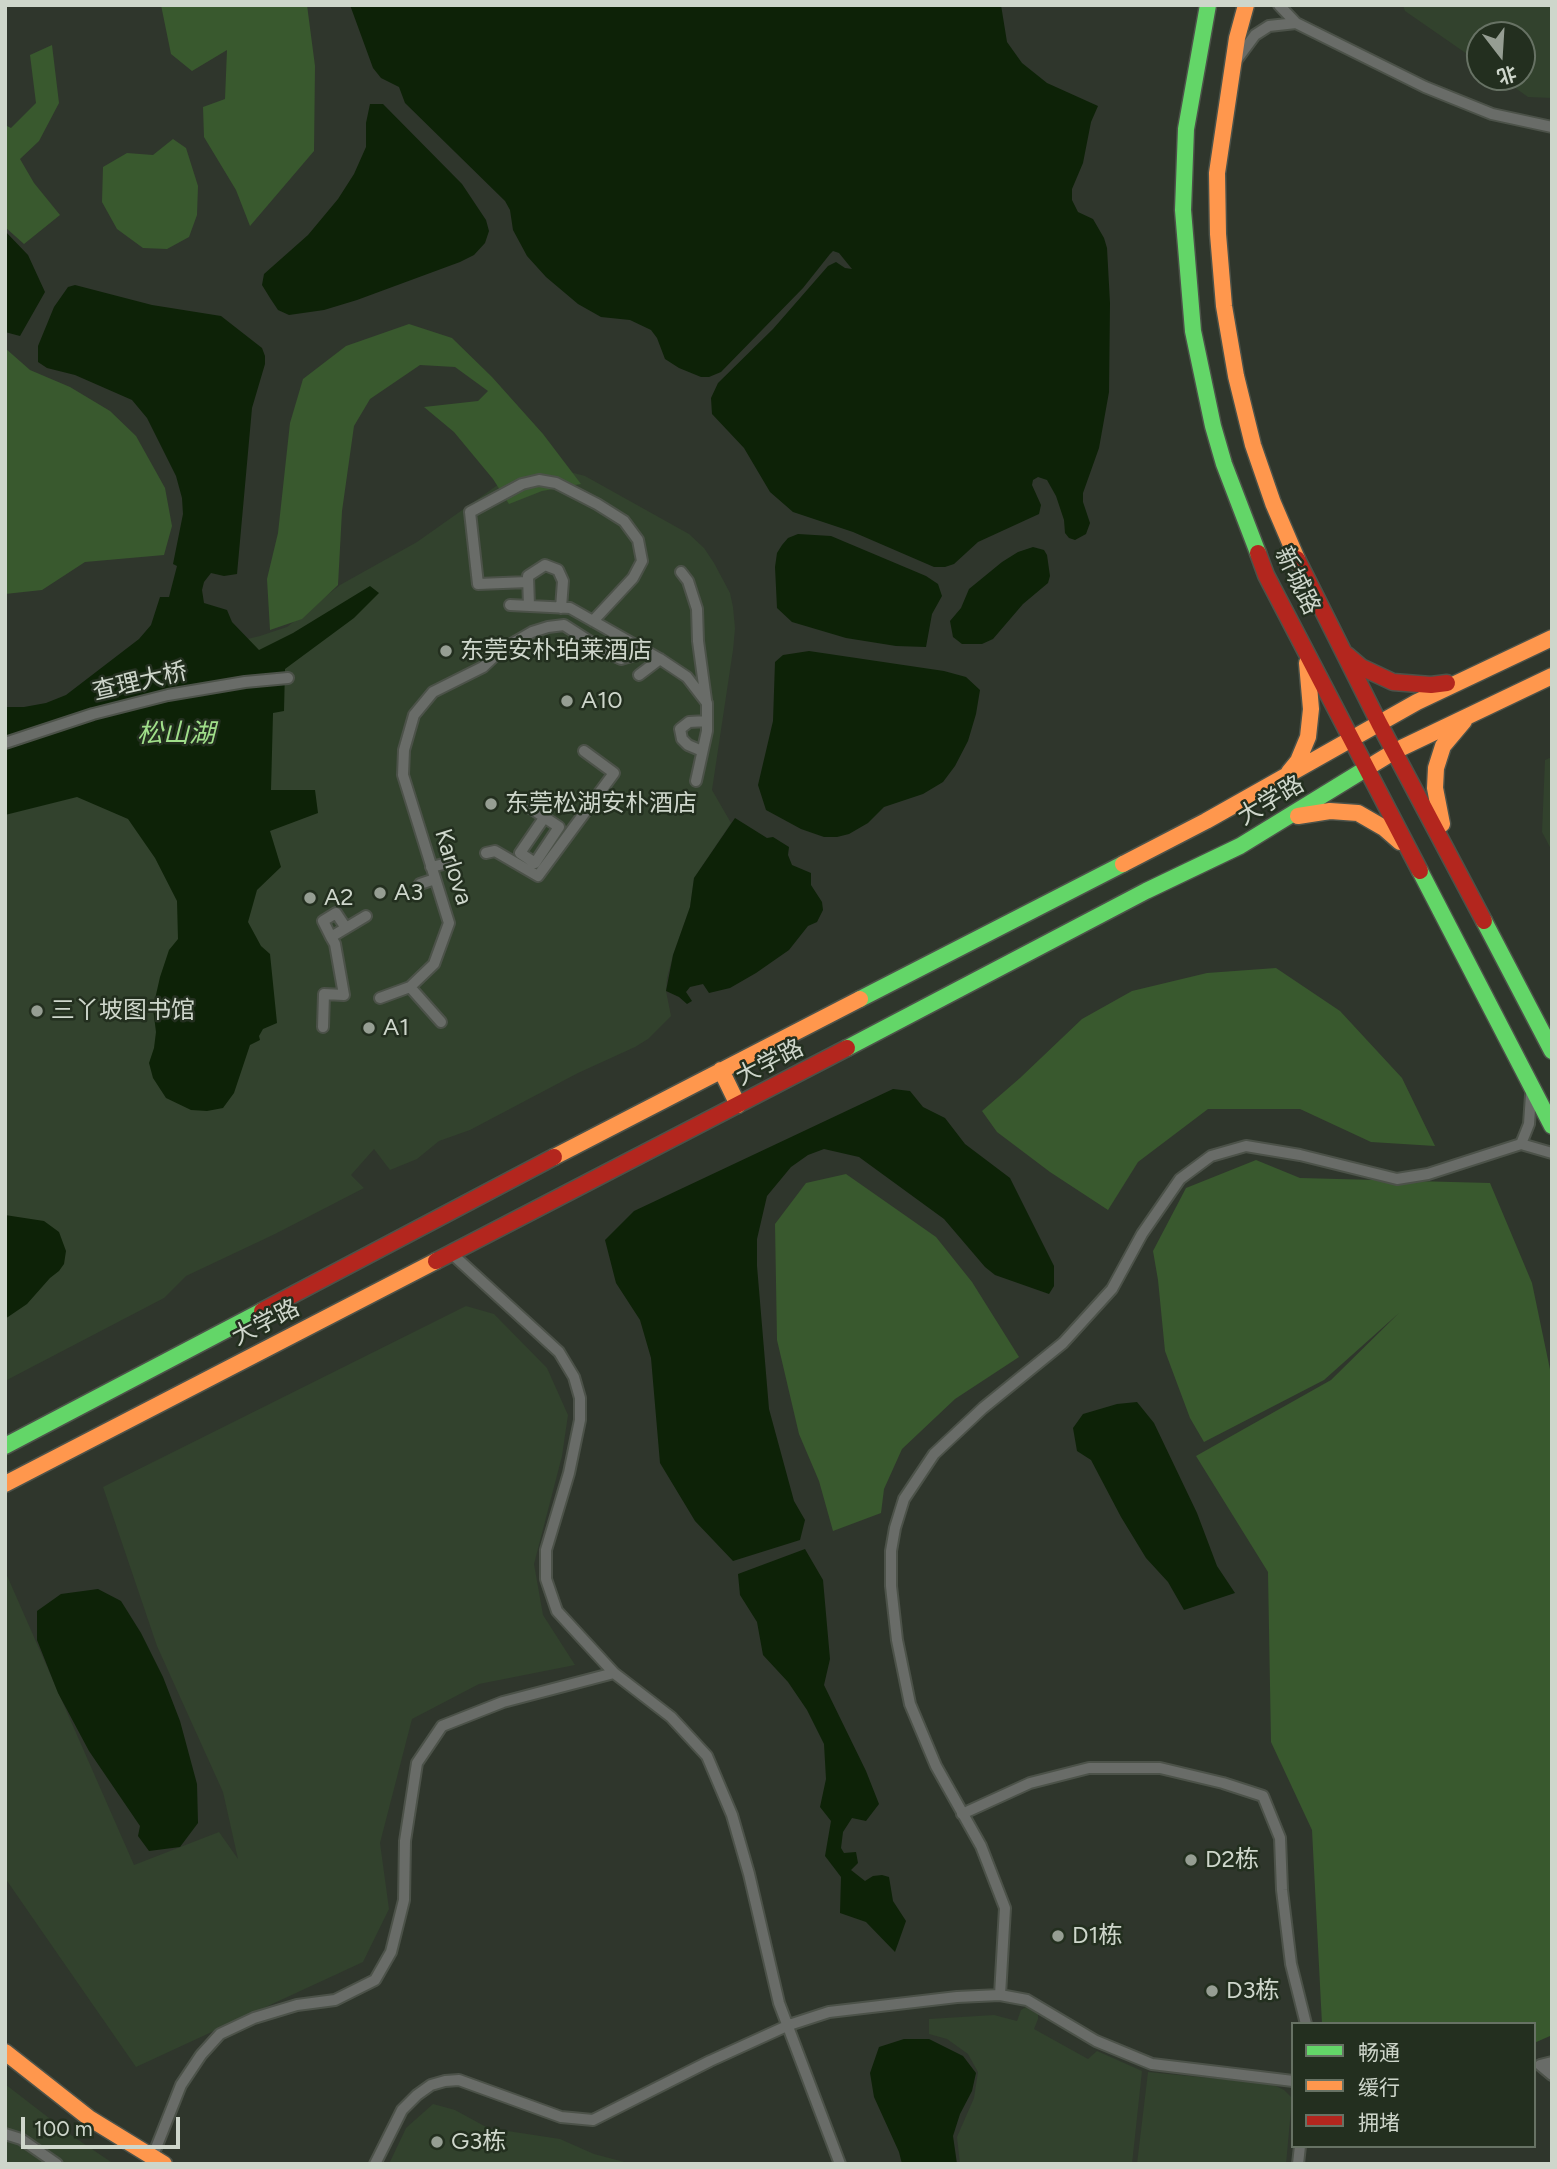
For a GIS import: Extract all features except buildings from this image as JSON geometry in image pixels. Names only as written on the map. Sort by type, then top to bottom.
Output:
[{"type":"main road","name":"新城路","points":[[1208,5],[1186,129],[1183,210],[1193,331],[1213,426],[1231,486],[1266,575],[1552,1126]]},
{"type":"main road","name":"新城路","points":[[1246,5],[1232,65],[1217,173],[1218,234],[1224,306],[1236,376],[1253,445],[1294,552],[1379,723],[1552,1051]]},
{"type":"main road","name":"大学路","points":[[5,1446],[721,1070],[1206,821],[1379,723],[1552,638]]},
{"type":"main road","points":[[1280,780],[1298,761],[1308,737],[1311,693],[1303,645]]},
{"type":"main road","points":[[1343,650],[1361,667],[1393,682],[1432,685],[1464,679]]},
{"type":"main road","name":"大学路","points":[[5,1484],[1146,891],[1240,846],[1395,751],[1552,677]]},
{"type":"main road","points":[[1452,858],[1437,806],[1437,768],[1439,756],[1450,737],[1471,715]]},
{"type":"main road","points":[[1275,825],[1318,811],[1358,813],[1378,823],[1398,839],[1417,864]]},
{"type":"main road","points":[[721,1070],[738,1105]]},
{"type":"main road","points":[[5,2052],[89,2118],[158,2161]]},
{"type":"street","points":[[1279,5],[1296,23],[1458,101],[1492,114],[1552,127]]},
{"type":"street","points":[[1232,65],[1255,35],[1269,26],[1296,23]]},
{"type":"street","points":[[527,582],[478,584],[470,512],[522,484],[539,480],[556,483],[624,521],[638,540],[642,561],[633,578],[593,621]]},
{"type":"street","points":[[529,606],[528,576],[545,565],[558,570],[563,582],[561,608]]},
{"type":"street","points":[[681,572],[688,581],[697,609],[698,641],[707,703],[707,721],[696,781]]},
{"type":"street","points":[[510,605],[570,608],[642,648],[687,677],[707,703]]},
{"type":"street","name":"Karlova","points":[[410,987],[434,964],[449,923],[403,775],[404,750],[414,715],[433,692],[483,667],[501,650],[548,626],[564,625],[621,659],[634,655],[642,648]]},
{"type":"street","points":[[639,675],[660,659]]},
{"type":"street","name":"查理大桥","points":[[5,743],[93,714],[168,695],[288,678]]},
{"type":"street","points":[[702,751],[688,746],[682,739],[680,729],[689,722],[707,721]]},
{"type":"street","points":[[486,853],[495,851],[519,862],[538,876],[614,773],[584,751]]},
{"type":"street","points":[[519,862],[535,863],[559,827],[529,807]]},
{"type":"street","points":[[519,862],[520,853],[544,818]]},
{"type":"street","points":[[431,867],[452,862]]},
{"type":"street","points":[[420,884],[435,879]]},
{"type":"street","points":[[323,1027],[324,995],[344,995],[335,944],[323,921],[336,913],[346,928]]},
{"type":"street","points":[[331,937],[366,916]]},
{"type":"street","points":[[380,998],[410,987],[441,1022]]},
{"type":"street","points":[[1521,1144],[1529,1124],[1532,1106],[1531,1082]]},
{"type":"street","points":[[1000,1996],[1005,1908],[981,1846],[936,1766],[910,1704],[897,1640],[891,1586],[891,1551],[904,1499],[934,1454],[983,1408],[1063,1343],[1112,1289],[1142,1234],[1180,1179],[1211,1156],[1246,1146],[1300,1155],[1397,1178],[1428,1174],[1521,1144],[1552,1153]]},
{"type":"street","points":[[451,1253],[559,1352],[574,1377],[580,1398],[580,1420],[569,1473],[546,1550],[547,1579],[556,1611],[614,1673],[671,1717],[707,1756],[728,1802],[749,1874],[779,2003],[840,2164]]},
{"type":"street","points":[[158,2161],[181,2085],[201,2055],[220,2034],[254,2018],[297,2005],[335,2000],[375,1980],[391,1952],[404,1899],[405,1841],[417,1763],[443,1726],[503,1702],[614,1673]]},
{"type":"street","points":[[962,1814],[1030,1783],[1090,1768],[1160,1768],[1263,1796],[1280,1838],[1282,1890],[1291,1964],[1306,2022]]},
{"type":"street","points":[[375,2164],[402,2110],[431,2085],[459,2080],[561,2118],[593,2120],[789,2025],[829,2012],[957,1997],[1000,1996],[1027,2000],[1096,2041],[1152,2064],[1291,2081]]},
{"type":"street","points":[[1542,2064],[1552,2075]]},
{"type":"street","points":[[5,2134],[21,2139],[57,2164]]},
{"type":"shaded area","points":[[161,5],[307,5],[315,66],[314,151],[250,226],[236,190],[204,137],[203,107],[225,99],[227,50],[192,71],[171,54]]},
{"type":"shaded area","points":[[1403,5],[1552,5],[1552,98],[1528,97],[1520,91],[1536,91],[1536,21],[1466,21],[1466,53],[1405,11]]},
{"type":"shaded area","points":[[52,45],[59,103],[39,141],[20,159],[34,183],[60,215],[24,244],[5,227],[5,125],[11,128],[36,103],[30,55]]},
{"type":"shaded area","points":[[173,139],[186,148],[198,186],[197,215],[189,237],[167,249],[143,248],[117,229],[102,202],[103,167],[127,153],[153,155]]},
{"type":"shaded area","points":[[409,324],[452,338],[492,377],[543,434],[581,484],[542,491],[509,504],[493,479],[454,432],[424,407],[478,401],[488,391],[455,367],[420,365],[370,399],[354,426],[342,511],[338,585],[302,619],[270,630],[267,579],[278,533],[290,423],[303,379],[346,346]]},
{"type":"shaded area","points":[[5,348],[30,370],[70,387],[110,411],[136,436],[165,488],[172,526],[164,555],[85,562],[42,590],[5,594]]},
{"type":"shaded area","points":[[555,468],[585,476],[689,534],[704,548],[714,563],[730,593],[733,607],[733,650],[712,790],[731,823],[694,878],[690,907],[667,978],[666,991],[671,1016],[648,1039],[635,1047],[578,1073],[470,1130],[439,1141],[417,1159],[390,1170],[374,1149],[351,1175],[364,1188],[186,1276],[164,1298],[5,1381],[5,718],[100,690],[163,659],[287,627],[340,585],[417,542],[516,472]]},
{"type":"shaded area","points":[[1552,757],[1552,851],[1542,832],[1545,760]]},
{"type":"shaded area","points":[[1276,968],[1340,1011],[1402,1078],[1435,1146],[1371,1142],[1300,1109],[1208,1109],[1138,1162],[1108,1210],[1050,1172],[997,1132],[982,1111],[1082,1019],[1132,991],[1207,973]]},
{"type":"shaded area","points":[[1256,1160],[1300,1178],[1490,1183],[1532,1283],[1552,1379],[1552,2024],[1550,2036],[1536,2042],[1536,2022],[1322,2022],[1312,1830],[1271,1742],[1268,1572],[1196,1456],[1331,1380],[1399,1313],[1324,1380],[1204,1442],[1190,1418],[1165,1351],[1153,1251],[1186,1188]]},
{"type":"shaded area","points":[[846,1174],[936,1237],[972,1282],[1019,1357],[955,1399],[902,1449],[884,1489],[881,1513],[833,1531],[819,1481],[799,1434],[777,1340],[775,1224],[806,1183]]},
{"type":"shaded area","points":[[466,1306],[494,1314],[547,1368],[568,1415],[562,1456],[534,1564],[543,1615],[575,1665],[479,1684],[412,1719],[380,1843],[389,1909],[363,1962],[136,2067],[5,1878],[5,1571],[134,1865],[219,1832],[238,1859],[223,1792],[157,1646],[103,1487]]},
{"type":"shaded area","points":[[1026,2007],[1038,2014],[1034,2029],[1088,2059],[1097,2051],[1142,2071],[1132,2164],[960,2164],[957,2137],[974,2098],[978,2072],[968,2054],[947,2039],[929,2034],[929,2019],[994,2015],[1017,2021],[1021,2010]]},
{"type":"shaded area","points":[[1148,2072],[1272,2084],[1291,2097],[1286,2164],[1137,2164]]},
{"type":"shaded area","points":[[5,2084],[71,2135],[114,2164],[5,2164]]},
{"type":"shaded area","points":[[433,2104],[455,2110],[488,2128],[560,2139],[594,2154],[632,2164],[389,2164],[406,2128]]},
{"type":"water","points":[[350,5],[1001,5],[1007,42],[1022,63],[1047,83],[1098,106],[1091,122],[1083,163],[1072,189],[1072,200],[1078,212],[1093,219],[1104,238],[1110,303],[1109,392],[1099,448],[1083,493],[1090,523],[1086,534],[1075,540],[1069,538],[1065,533],[1064,520],[1056,496],[1047,480],[1038,477],[1033,480],[1032,485],[1041,505],[1039,514],[978,542],[954,564],[945,567],[934,567],[853,532],[793,512],[770,492],[744,448],[712,414],[711,398],[718,383],[773,329],[828,266],[836,262],[852,269],[839,253],[833,251],[830,254],[803,288],[721,372],[701,377],[679,368],[665,359],[651,330],[630,320],[601,317],[578,304],[546,277],[527,256],[513,230],[510,210],[505,201],[405,103],[399,87],[381,78],[373,68]]},
{"type":"water","points":[[370,104],[383,104],[462,184],[486,220],[489,231],[485,243],[474,255],[460,262],[357,300],[324,310],[289,315],[278,310],[262,285],[264,274],[308,235],[338,199],[354,174],[366,147],[366,123]]},
{"type":"water","points":[[5,231],[28,255],[45,292],[20,336],[5,332]]},
{"type":"water","name":"松山湖","points":[[75,285],[152,305],[221,316],[262,348],[265,364],[252,408],[237,574],[224,576],[211,573],[202,590],[204,603],[227,610],[232,622],[259,650],[293,633],[370,586],[379,593],[354,618],[285,669],[284,711],[273,713],[271,790],[315,790],[318,813],[270,831],[281,867],[257,890],[248,922],[261,946],[270,954],[277,1023],[263,1029],[260,1040],[250,1045],[234,1093],[223,1108],[207,1111],[191,1110],[166,1098],[153,1078],[149,1063],[154,1048],[156,1032],[153,1008],[160,977],[169,950],[178,939],[177,901],[155,858],[128,819],[77,797],[5,815],[5,707],[46,703],[66,695],[139,639],[151,625],[160,597],[169,597],[177,566],[173,564],[183,514],[182,498],[176,476],[147,418],[132,400],[75,375],[47,368],[38,362],[38,346],[54,307],[68,287]]},
{"type":"water","points":[[798,534],[831,536],[926,576],[938,584],[942,596],[932,614],[926,647],[896,646],[846,638],[792,622],[777,608],[775,567],[777,553],[782,545],[788,538]]},
{"type":"water","points":[[1033,547],[1044,550],[1047,555],[1050,576],[1048,583],[1023,604],[993,639],[982,644],[962,644],[953,637],[950,621],[961,608],[969,589],[1002,562]]},
{"type":"water","points":[[809,651],[944,671],[966,677],[980,690],[968,741],[943,782],[923,794],[884,807],[868,823],[849,834],[837,837],[824,837],[801,829],[766,810],[758,785],[773,721],[775,662],[783,655]]},
{"type":"water","points":[[735,818],[767,838],[773,837],[789,847],[788,855],[792,865],[811,873],[811,885],[822,902],[823,910],[817,922],[808,926],[789,950],[756,973],[730,988],[709,993],[703,984],[690,987],[686,992],[692,1001],[687,1004],[666,991],[673,955],[690,907],[694,878]]},
{"type":"water","points":[[893,1089],[910,1091],[923,1107],[945,1118],[965,1144],[1010,1178],[1054,1266],[1054,1286],[1049,1294],[995,1275],[944,1219],[859,1157],[824,1149],[808,1155],[791,1167],[767,1196],[757,1239],[757,1266],[769,1409],[794,1501],[805,1520],[800,1540],[733,1561],[695,1521],[660,1463],[651,1358],[640,1320],[616,1283],[605,1240],[634,1211]]},
{"type":"water","points":[[5,1215],[44,1221],[59,1232],[66,1251],[64,1264],[59,1271],[27,1304],[5,1319]]},
{"type":"water","points":[[1137,1402],[1154,1423],[1197,1513],[1217,1566],[1235,1593],[1184,1610],[1168,1582],[1146,1558],[1091,1460],[1077,1451],[1073,1428],[1083,1414],[1117,1404]]},
{"type":"water","points":[[805,1549],[823,1580],[830,1659],[824,1685],[879,1804],[866,1821],[852,1818],[843,1832],[841,1848],[844,1853],[856,1852],[858,1863],[851,1870],[865,1881],[873,1876],[889,1877],[893,1901],[906,1921],[895,1952],[866,1922],[840,1913],[841,1877],[825,1856],[831,1821],[820,1807],[826,1779],[824,1744],[807,1710],[788,1682],[763,1655],[757,1622],[740,1595],[738,1574]]},
{"type":"water","points":[[98,1589],[121,1601],[141,1633],[163,1677],[180,1721],[197,1784],[198,1823],[180,1847],[149,1851],[138,1836],[140,1826],[89,1751],[58,1693],[37,1640],[37,1611],[61,1594]]},
{"type":"water","points":[[904,2039],[929,2039],[963,2056],[976,2073],[972,2091],[960,2114],[953,2136],[957,2164],[902,2164],[874,2097],[870,2073],[879,2047]]},
{"type":"traffic: fast","points":[[1208,5],[1186,129],[1183,210],[1193,331],[1224,464],[1258,553]]},
{"type":"traffic: fast","points":[[847,1048],[1146,891],[1240,846],[1372,765]]},
{"type":"traffic: fast","points":[[860,999],[1123,864]]},
{"type":"traffic: fast","points":[[1420,871],[1552,1126]]},
{"type":"traffic: fast","points":[[1484,921],[1552,1051]]},
{"type":"traffic: fast","points":[[5,1446],[262,1311]]},
{"type":"traffic: slow","points":[[1246,5],[1237,38],[1217,173],[1218,234],[1224,306],[1236,376],[1253,445],[1273,503],[1297,559]]},
{"type":"traffic: slow","points":[[1123,864],[1206,821],[1417,702],[1552,638]]},
{"type":"traffic: slow","points":[[1289,772],[1298,761],[1308,737],[1311,709],[1307,663]]},
{"type":"traffic: slow","points":[[1372,765],[1395,751],[1552,676]]},
{"type":"traffic: slow","points":[[1442,824],[1435,788],[1436,768],[1443,746],[1464,721]]},
{"type":"traffic: slow","points":[[1298,816],[1330,811],[1358,813],[1384,828],[1400,842]]},
{"type":"traffic: slow","points":[[554,1157],[860,999]]},
{"type":"traffic: slow","points":[[721,1070],[738,1105]]},
{"type":"traffic: slow","points":[[5,1484],[436,1261]]},
{"type":"traffic: slow","points":[[5,2052],[89,2118],[164,2164]]},
{"type":"traffic: jam","points":[[1258,553],[1266,575],[1420,871]]},
{"type":"traffic: jam","points":[[1297,559],[1379,723],[1484,921]]},
{"type":"traffic: jam","points":[[1347,655],[1361,667],[1393,682],[1431,685],[1447,683]]},
{"type":"traffic: jam","points":[[436,1261],[847,1048]]},
{"type":"traffic: jam","points":[[262,1311],[554,1157]]},
{"type":"place","name":"东莞安朴珀莱酒店","points":[[446,651]]},
{"type":"place","name":"A10","points":[[567,701]]},
{"type":"place","name":"东莞松湖安朴酒店","points":[[491,804]]},
{"type":"place","name":"A3","points":[[380,893]]},
{"type":"place","name":"A2","points":[[310,898]]},
{"type":"place","name":"三丫坡图书馆","points":[[37,1011]]},
{"type":"place","name":"A1","points":[[369,1028]]},
{"type":"place","name":"D2栋","points":[[1191,1860]]},
{"type":"place","name":"D1栋","points":[[1058,1936]]},
{"type":"place","name":"D3栋","points":[[1212,1991]]},
{"type":"place","name":"G3栋","points":[[437,2142]]}]
